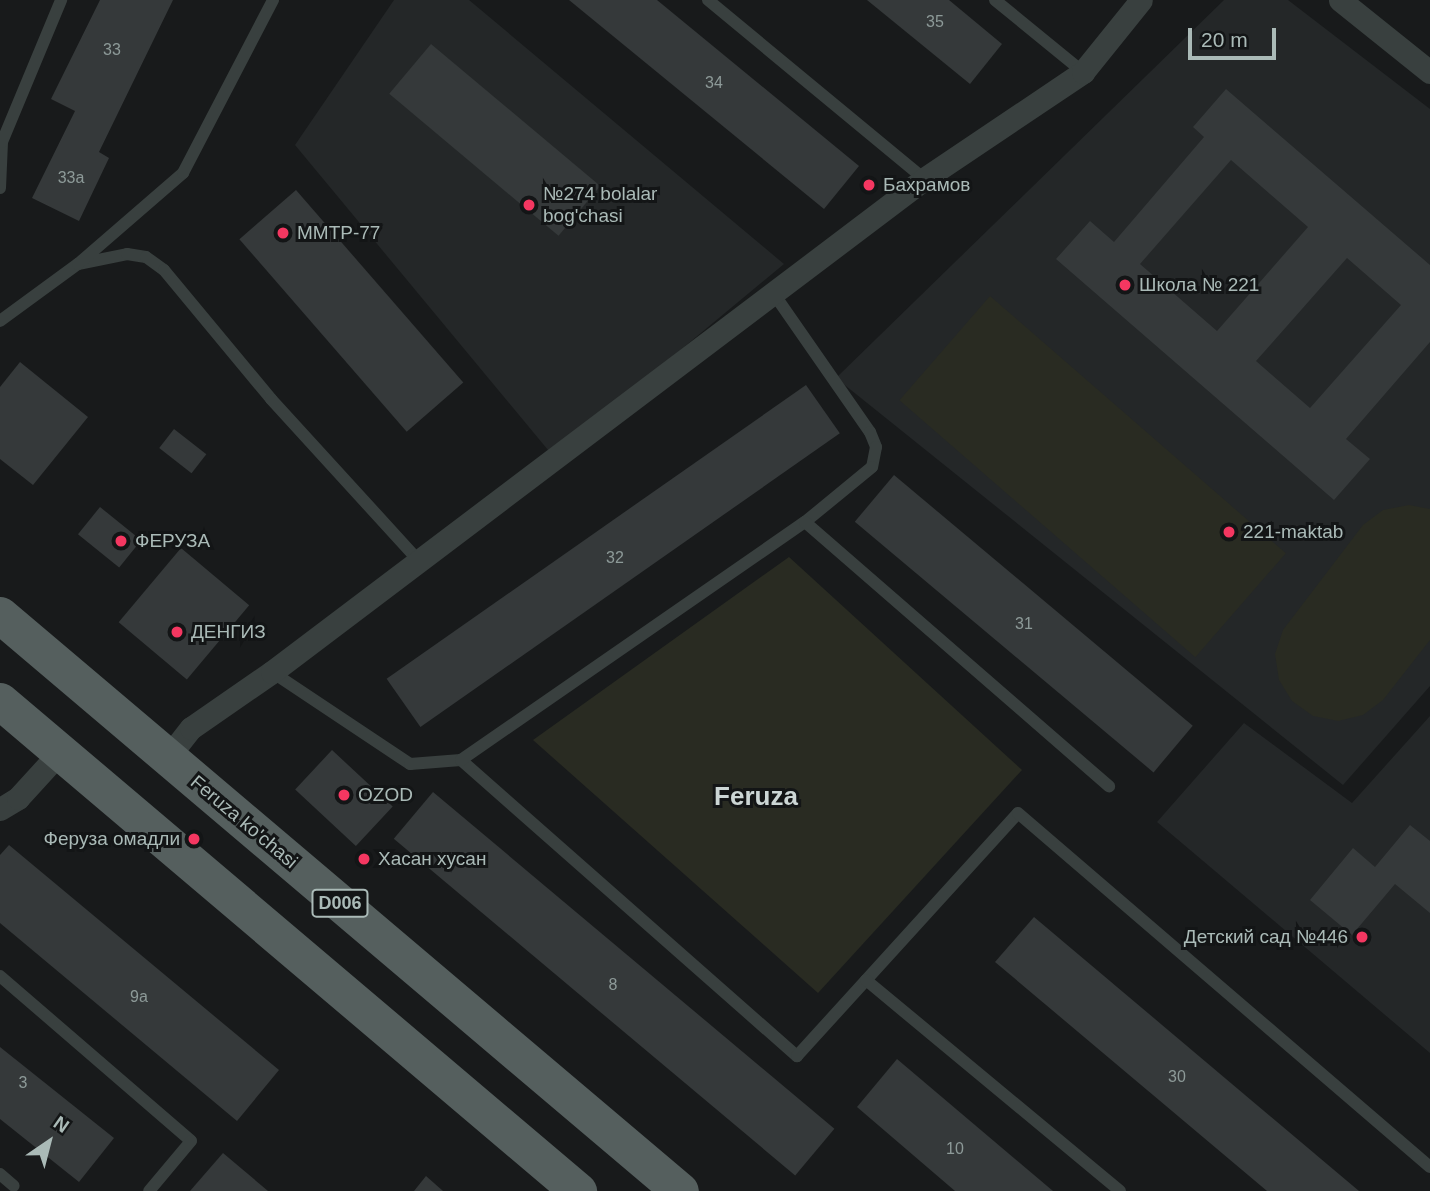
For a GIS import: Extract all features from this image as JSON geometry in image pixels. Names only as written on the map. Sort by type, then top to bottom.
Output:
[{"type":"main road","name":"Feruza ko'chasi","points":[[0,615],[680,1191]]},
{"type":"main road","points":[[0,701],[568,1188]]},
{"type":"street","points":[[168,757],[191,728],[272,672],[924,179],[1083,72],[1141,0]]},
{"type":"street","points":[[1340,0],[1430,72]]},
{"type":"street","points":[[0,808],[18,798],[60,752]]},
{"type":"lane","points":[[0,188],[2,142],[61,0]]},
{"type":"lane","points":[[0,321],[78,264],[183,173],[273,0]]},
{"type":"lane","points":[[708,0],[924,179]]},
{"type":"lane","points":[[995,0],[1083,72]]},
{"type":"lane","points":[[78,264],[127,254],[146,257],[164,270],[271,399],[419,561]]},
{"type":"lane","points":[[272,672],[410,764],[461,760],[805,522],[872,467],[876,447],[870,432],[774,294]]},
{"type":"lane","points":[[805,522],[1109,786]]},
{"type":"lane","points":[[461,760],[797,1056],[1018,813],[1430,1167]]},
{"type":"lane","points":[[0,976],[191,1141],[149,1191]]},
{"type":"lane","points":[[866,980],[1120,1191]]},
{"type":"lane","points":[[0,1174],[14,1186]]},
{"type":"shaded area","name":"№274 bolalar bog'chasi","points":[[394,0],[469,0],[784,264],[553,456],[295,145]]},
{"type":"shaded area","name":"221-maktab","points":[[1224,0],[1288,0],[1430,109],[1430,686],[1343,785],[836,378]]},
{"type":"shaded area","points":[[990,296],[1286,553],[1195,657],[899,400]]},
{"type":"shaded area","points":[[1409,505],[1430,509],[1430,640],[1383,700],[1363,715],[1338,721],[1313,716],[1292,701],[1279,680],[1275,654],[1283,630],[1363,525],[1383,510]]},
{"type":"shaded area","points":[[789,557],[1022,770],[818,993],[533,740]]},
{"type":"shaded area","name":"Детский сад №446","points":[[1430,716],[1430,1053],[1157,822],[1244,723],[1352,803]]},
{"type":"building","points":[[100,0],[173,0],[99,152],[109,158],[79,221],[32,198],[75,111],[51,99]]},
{"type":"building","points":[[569,0],[657,0],[859,166],[824,209]]},
{"type":"building","points":[[867,0],[949,0],[1002,44],[970,84]]},
{"type":"building","points":[[431,44],[600,186],[559,236],[389,94]]},
{"type":"building","name":"Школа № 221","points":[[1226,89],[1430,265],[1430,342],[1346,439],[1370,459],[1334,500],[1056,259],[1090,221],[1114,242],[1204,137],[1193,127]],"holes":[[[1231,160],[1308,227],[1217,331],[1140,264]],[[1347,258],[1401,305],[1310,408],[1256,361]]]},
{"type":"building","points":[[296,190],[463,382],[407,432],[239,239]]},
{"type":"building","points":[[20,362],[88,417],[33,485],[0,459],[0,387]]},
{"type":"building","points":[[806,385],[840,433],[420,727],[387,679]]},
{"type":"building","points":[[174,429],[206,454],[192,473],[159,448]]},
{"type":"building","points":[[894,475],[1193,726],[1154,772],[855,522]]},
{"type":"building","points":[[100,507],[141,540],[119,568],[78,534]]},
{"type":"building","points":[[181,548],[249,605],[187,680],[119,622]]},
{"type":"building","points":[[332,750],[393,807],[356,846],[295,789]]},
{"type":"building","points":[[433,792],[834,1129],[795,1176],[394,839]]},
{"type":"building","points":[[1410,825],[1430,841],[1430,913],[1395,884],[1352,935],[1310,900],[1353,848],[1375,867]]},
{"type":"building","points":[[9,845],[279,1070],[237,1121],[0,923],[0,855]]},
{"type":"building","points":[[1034,917],[1359,1191],[1267,1191],[995,962]]},
{"type":"building","points":[[0,1047],[114,1138],[79,1182],[0,1119]]},
{"type":"building","points":[[897,1059],[1053,1191],[955,1191],[857,1107]]},
{"type":"building","points":[[223,1153],[268,1191],[190,1191]]},
{"type":"building","points":[[426,1176],[443,1191],[414,1191]]},
{"type":"place","name":"Бахрамов","points":[[869,185]]},
{"type":"place","name":"№274 bolalar bog'chasi","points":[[529,205]]},
{"type":"place","name":"MMTP-77","points":[[283,233]]},
{"type":"place","name":"Школа № 221","points":[[1125,285]]},
{"type":"place","name":"221-maktab","points":[[1229,532]]},
{"type":"place","name":"ФЕРУЗА","points":[[121,541]]},
{"type":"place","name":"ДЕНГИЗ","points":[[177,632]]},
{"type":"place","name":"OZOD","points":[[344,795]]},
{"type":"place","name":"Феруза омадли","points":[[194,839]]},
{"type":"place","name":"Хасан хусан","points":[[364,859]]},
{"type":"place","name":"Детский сад №446","points":[[1362,937]]},
{"type":"district","name":"Feruza","points":[[756,797]]}]
